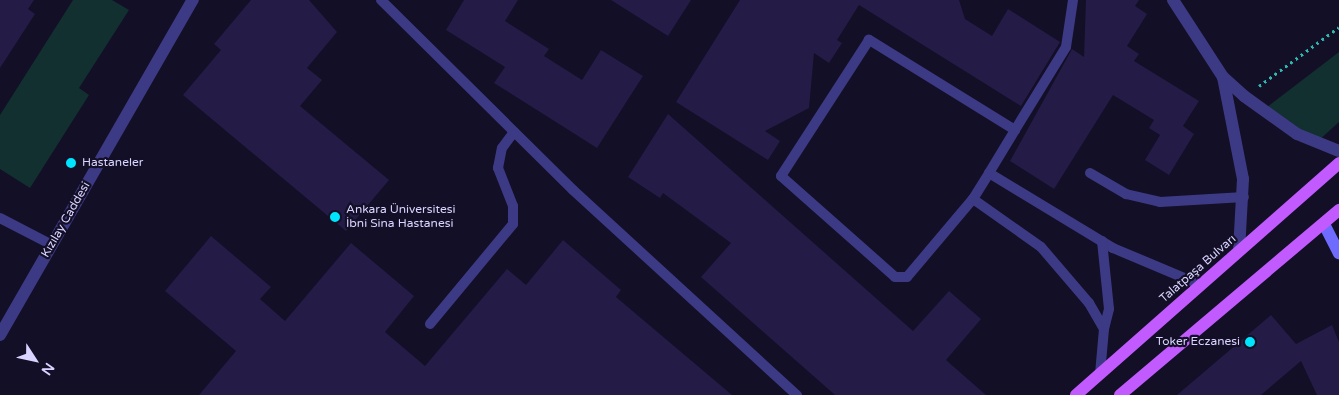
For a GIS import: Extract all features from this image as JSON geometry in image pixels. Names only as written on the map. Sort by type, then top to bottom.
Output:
[{"type":"main road","name":"Talatpaşa Bulvarı","points":[[1076,395],[1339,163]]},
{"type":"main road","points":[[1120,395],[1339,210]]},
{"type":"main road","points":[[1324,224],[1339,253]]},
{"type":"street","name":"Kızılay Caddesi","points":[[0,335],[193,0]]},
{"type":"street","points":[[1173,0],[1223,77],[1244,96],[1297,134],[1339,151]]},
{"type":"street","points":[[1223,77],[1240,146],[1244,196],[1239,251]]},
{"type":"lane","points":[[381,0],[514,132],[797,395]]},
{"type":"lane","points":[[1015,130],[869,40],[781,175],[901,280],[973,199],[989,173],[1066,47],[1073,0]]},
{"type":"lane","points":[[430,324],[513,224],[513,206],[498,168],[502,148],[514,132]]},
{"type":"lane","points":[[989,173],[1102,241],[1201,285]]},
{"type":"lane","points":[[1090,173],[1126,194],[1160,202],[1244,196]]},
{"type":"lane","points":[[973,199],[1050,255],[1104,329]]},
{"type":"lane","points":[[0,218],[52,245]]},
{"type":"lane","points":[[1100,374],[1104,329],[1109,309],[1102,241]]},
{"type":"path","points":[[1244,96],[1339,27]]},
{"type":"green space","points":[[73,0],[112,0],[129,10],[79,88],[89,95],[30,188],[0,169],[0,115]]},
{"type":"green space","points":[[1339,52],[1339,122],[1317,142],[1262,111]]},
{"type":"building","points":[[0,0],[34,0],[28,9],[35,14],[0,68]]},
{"type":"building","points":[[251,0],[309,0],[337,32],[307,68],[322,80],[300,106],[389,180],[346,231],[183,95],[221,50],[214,44]]},
{"type":"building","points":[[464,0],[518,0],[505,21],[549,49],[544,56],[582,80],[601,50],[643,76],[597,148],[494,83],[505,67],[446,30]]},
{"type":"building","points":[[611,0],[691,0],[668,36]]},
{"type":"building","points":[[740,0],[959,0],[965,19],[992,36],[1008,9],[1060,42],[1021,106],[859,5],[837,40],[842,43],[829,63],[814,53],[809,108],[765,131],[780,141],[768,160],[676,102]]},
{"type":"building","points":[[1086,0],[1139,0],[1135,6],[1147,14],[1127,46],[1139,54],[1134,61],[1199,101],[1183,126],[1194,134],[1169,175],[1145,160],[1160,135],[1149,128],[1154,120],[1113,95],[1054,189],[1010,161],[1072,49],[1084,57]]},
{"type":"building","points":[[668,114],[913,331],[949,291],[981,319],[946,360],[986,395],[835,395],[701,277],[731,243],[663,193],[660,198],[628,177]]},
{"type":"building","points":[[211,236],[271,287],[260,299],[285,321],[351,243],[414,296],[385,332],[425,366],[507,269],[526,285],[563,240],[621,290],[616,297],[732,395],[199,395],[236,351],[165,291]]},
{"type":"building","points":[[1271,315],[1296,344],[1332,325],[1339,342],[1339,395],[1317,395],[1301,361],[1261,395],[1177,395]]},
{"type":"place","name":"Hastaneler","points":[[71,163]]},
{"type":"place","name":"Ankara Üniversitesi İbni Sina Hastanesi","points":[[335,217]]},
{"type":"place","name":"Toker Eczanesi","points":[[1250,342]]}]
